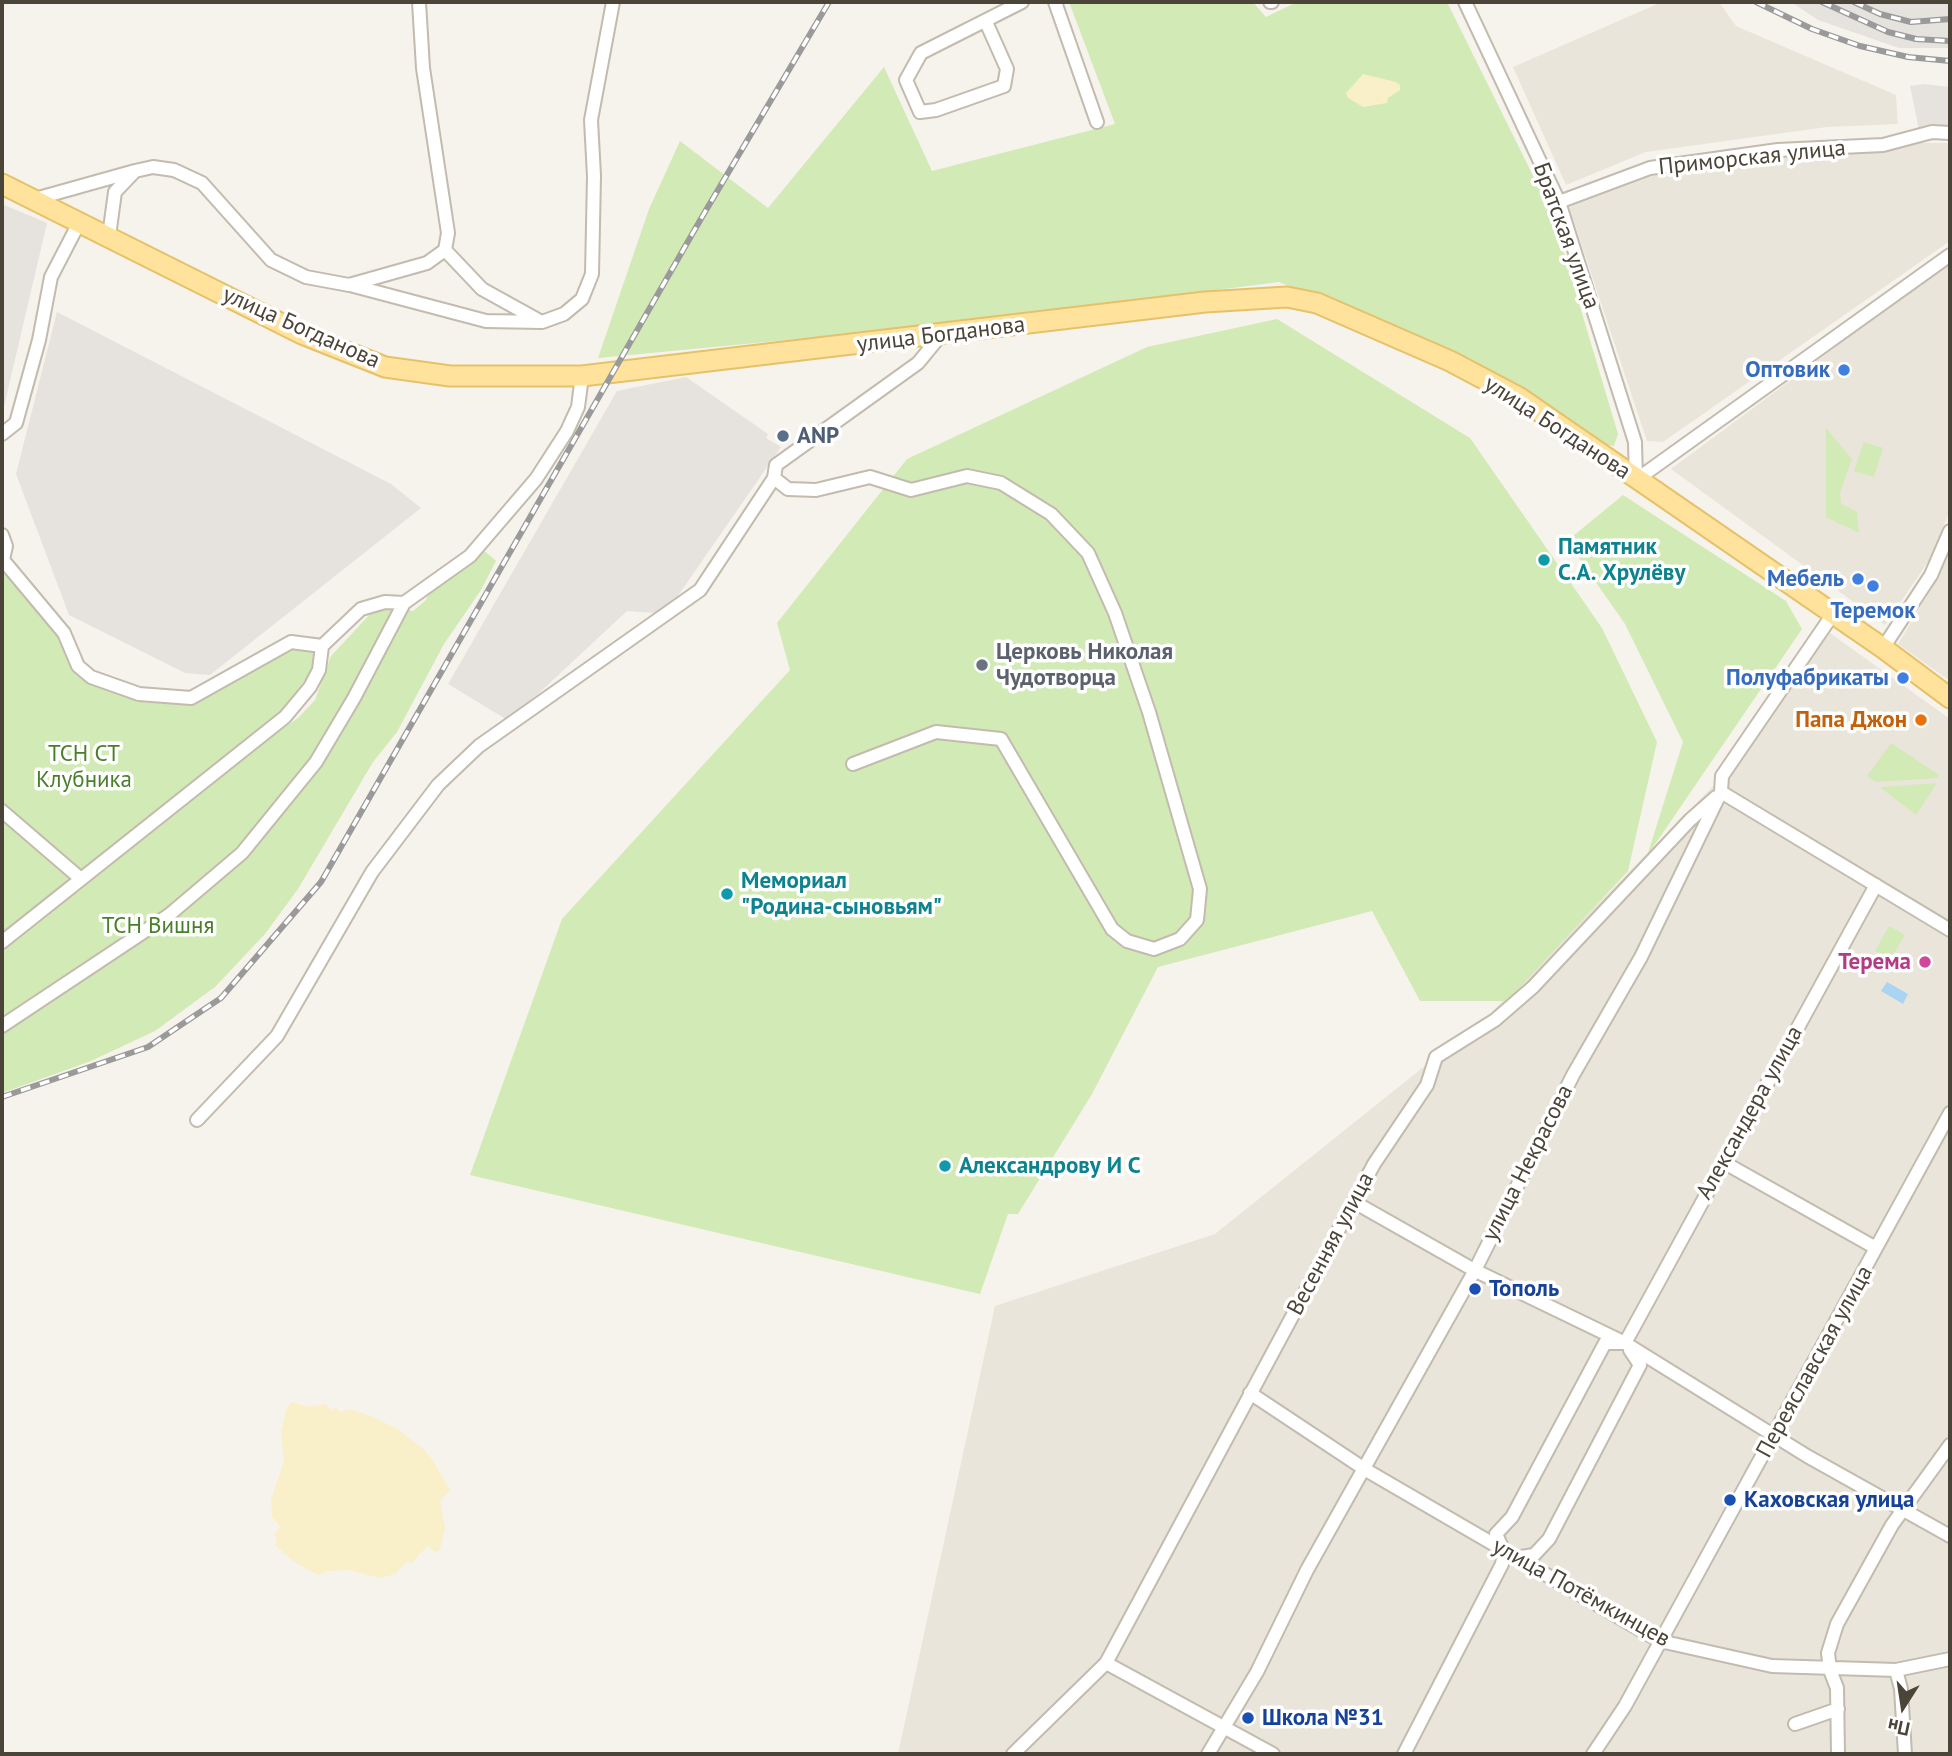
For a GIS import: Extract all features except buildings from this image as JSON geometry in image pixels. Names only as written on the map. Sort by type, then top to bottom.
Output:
[{"type":"main road","name":"улица Богданова","points":[[2,184],[302,334],[385,367],[450,376],[582,376],[1205,302],[1287,297],[1317,303],[1450,361],[1520,398],[1883,648],[1950,698]]},
{"type":"street","points":[[349,285],[427,263],[445,250],[448,233],[423,68],[419,2]]},
{"type":"street","points":[[36,199],[153,167],[174,170],[202,183],[271,260],[306,277],[349,285],[486,321],[542,322],[564,314],[582,299],[592,274],[594,176],[591,120],[613,2]]},
{"type":"street","points":[[986,22],[1007,69],[1004,86],[936,110],[920,112],[906,80],[921,53],[1022,2]]},
{"type":"street","points":[[1055,2],[1097,122]]},
{"type":"street","name":"Братская улица","points":[[1465,2],[1559,202],[1635,442],[1636,480]]},
{"type":"street","name":"Приморская улица","points":[[1559,202],[1650,168],[1777,150],[1883,145],[1932,132],[1950,133]]},
{"type":"street","points":[[109,236],[115,192],[135,171]]},
{"type":"street","points":[[2,434],[16,423],[39,340],[51,277],[80,221]]},
{"type":"street","points":[[445,250],[482,289],[542,322]]},
{"type":"street","points":[[1636,480],[1950,255]]},
{"type":"street","points":[[197,1120],[277,1036],[372,872],[438,785],[479,746],[700,590],[774,478],[776,465],[918,363],[941,335]]},
{"type":"street","points":[[2,1026],[169,915],[242,853],[316,762],[354,698],[404,603],[470,556],[536,479],[579,407],[582,376]]},
{"type":"street","points":[[774,478],[788,489],[816,490],[870,477],[911,490],[967,476],[1001,483],[1051,513],[1088,553],[1115,613],[1149,712],[1200,889],[1197,920],[1180,939],[1154,949],[1127,941],[1112,929],[1001,739],[936,732],[853,764]]},
{"type":"street","points":[[1883,648],[1931,575],[1950,531]]},
{"type":"street","points":[[2,536],[6,546],[2,562],[64,633],[78,666],[91,677],[139,694],[191,698],[291,642],[322,646]]},
{"type":"street","points":[[2,942],[285,717],[310,687],[319,670],[322,646],[361,609],[385,602],[404,603]]},
{"type":"street","name":"улица Некрасова","points":[[1208,1754],[1226,1726],[1307,1570],[1366,1470],[1474,1270],[1573,1075],[1641,957],[1721,792],[1722,776],[1833,614]]},
{"type":"street","points":[[1721,792],[1950,930]]},
{"type":"street","name":"Весенняя улица","points":[[1013,1754],[1106,1663],[1374,1164],[1427,1085],[1436,1056],[1495,1020],[1533,987],[1690,820],[1721,792]]},
{"type":"street","points":[[2,811],[81,879]]},
{"type":"street","name":"Александера улица","points":[[1625,1343],[1876,885]]},
{"type":"street","name":"Переяславская улица","points":[[1593,1754],[1625,1706],[1950,1113]]},
{"type":"street","points":[[1723,1162],[1876,1248]]},
{"type":"street","points":[[1354,1202],[1474,1270],[1625,1343],[1774,1435],[1950,1536]]},
{"type":"street","points":[[1507,1558],[1496,1534],[1512,1517],[1605,1343],[1625,1343]]},
{"type":"street","points":[[1507,1558],[1534,1555],[1549,1539],[1640,1365],[1625,1343]]},
{"type":"street","name":"улица Потёмкинцев","points":[[1250,1394],[1507,1558],[1660,1641],[1714,1656],[1772,1666],[1830,1670],[1896,1670],[1950,1660]]},
{"type":"street","points":[[1838,1754],[1837,1688],[1830,1670],[1828,1653],[1837,1624],[1859,1581],[1902,1510],[1950,1445]]},
{"type":"street","points":[[1404,1754],[1507,1558]]},
{"type":"street","points":[[1106,1663],[1273,1754]]},
{"type":"street","points":[[1896,1670],[1901,1689],[1905,1754]]},
{"type":"street","points":[[1795,1724],[1838,1709]]},
{"type":"shaded area","points":[[1662,2],[1719,2],[1736,26],[1896,95],[1898,124],[1827,127],[1646,152],[1566,185],[1513,67]]},
{"type":"shaded area","points":[[1791,2],[1950,2],[1950,48],[1899,48],[1818,20]]},
{"type":"shaded area","points":[[1924,84],[1950,87],[1950,133],[1919,130],[1910,86]]},
{"type":"shaded area","points":[[1950,143],[1950,241],[1663,442],[1647,441],[1569,207],[1652,176],[1778,150]]},
{"type":"shaded area","points":[[2,204],[47,223],[2,415]]},
{"type":"shaded area","points":[[1950,262],[1950,510],[1932,556],[1885,625],[1671,469]]},
{"type":"shaded area","points":[[57,312],[391,484],[421,508],[210,675],[185,673],[69,615],[16,474]]},
{"type":"shaded area","points":[[686,377],[768,434],[766,438],[781,447],[675,600],[657,613],[627,611],[509,721],[448,684],[617,391]]},
{"type":"shaded area","points":[[1950,550],[1950,681],[1898,644],[1938,578]]},
{"type":"shaded area","points":[[1830,633],[1950,719],[1950,1754],[898,1754],[995,1306],[1215,1234],[1491,1013],[1719,780]]},
{"type":"green space","points":[[1069,2],[1253,2],[1266,17],[1297,2],[1447,2],[1553,216],[1618,434],[1614,446],[1602,444],[1508,381],[1435,343],[1279,282],[935,326],[598,358],[649,209],[680,141],[768,208],[884,67],[932,171],[1115,124]]},
{"type":"green space","points":[[1277,319],[1470,438],[1602,628],[1657,742],[1628,871],[1507,1001],[1420,1001],[1372,911],[1158,967],[1092,1094],[1018,1214],[1008,1214],[980,1294],[470,1175],[562,919],[790,670],[777,623],[907,459],[1147,347]]},
{"type":"green space","points":[[1826,428],[1852,459],[1840,493],[1841,504],[1857,512],[1859,533],[1826,517]]},
{"type":"green space","points":[[1864,442],[1883,448],[1874,477],[1854,471]]},
{"type":"green space","points":[[1623,495],[1786,601],[1802,629],[1647,856],[1683,742],[1625,624],[1567,541]]},
{"type":"green space","name":"ТСН Вишня","points":[[481,548],[496,561],[481,590],[444,644],[397,732],[373,762],[298,889],[265,934],[215,987],[155,1031],[91,1061],[2,1093],[2,945],[209,780],[298,718],[315,700],[331,656],[372,612],[394,607],[413,611],[426,600],[433,584]]},
{"type":"green space","name":"ТСН СТ Клубника","points":[[2,553],[60,633],[88,680],[191,701],[291,646],[315,649],[315,667],[271,725],[2,937]]},
{"type":"green space","points":[[1891,743],[1939,775],[1937,778],[1876,782],[1867,776]]},
{"type":"green space","points":[[1937,783],[1916,815],[1881,788],[1882,787]]},
{"type":"green space","points":[[1889,926],[1905,935],[1891,958],[1875,951]]},
{"type":"sand","points":[[1363,74],[1396,82],[1400,85],[1400,90],[1388,98],[1387,103],[1363,107],[1348,98],[1346,93]]},
{"type":"sand","points":[[291,1402],[308,1407],[325,1404],[333,1410],[336,1407],[339,1412],[349,1409],[368,1415],[396,1428],[422,1448],[432,1459],[450,1490],[440,1501],[445,1528],[440,1550],[435,1552],[427,1546],[412,1563],[406,1562],[395,1574],[380,1578],[349,1570],[327,1571],[318,1575],[293,1561],[275,1545],[277,1538],[274,1535],[280,1527],[272,1517],[271,1500],[284,1461],[281,1433],[286,1410]]},
{"type":"water","points":[[1887,982],[1908,994],[1903,1004],[1881,991]]},
{"type":"railway","points":[[2,1097],[148,1047],[221,998],[321,882],[702,217],[829,2]]},
{"type":"railway","points":[[1756,2],[1812,29],[1860,46],[1908,57],[1950,61]]},
{"type":"railway","points":[[1822,2],[1888,32],[1916,39],[1950,41]]},
{"type":"railway","points":[[1854,2],[1880,14],[1911,22],[1950,19]]},
{"type":"place","name":"Оптовик","points":[[1844,370]]},
{"type":"place","name":"ANP","points":[[783,436]]},
{"type":"place","name":"Памятник С.А. Хрулёву","points":[[1544,560]]},
{"type":"place","name":"Мебель","points":[[1858,579]]},
{"type":"place","name":"Теремок","points":[[1873,586]]},
{"type":"place","name":"Церковь Николая Чудотворца","points":[[982,665]]},
{"type":"place","name":"Полуфабрикаты","points":[[1903,678]]},
{"type":"place","name":"Папа Джон","points":[[1921,720]]},
{"type":"place","name":"Мемориал \"Родина-сыновьям\"","points":[[727,894]]},
{"type":"place","name":"Терема","points":[[1925,962]]},
{"type":"place","name":"Александрову И С","points":[[945,1166]]},
{"type":"place","name":"Тополь","points":[[1475,1289]]},
{"type":"place","name":"Каховская улица","points":[[1730,1500]]},
{"type":"place","name":"Школа №31","points":[[1248,1718]]}]
